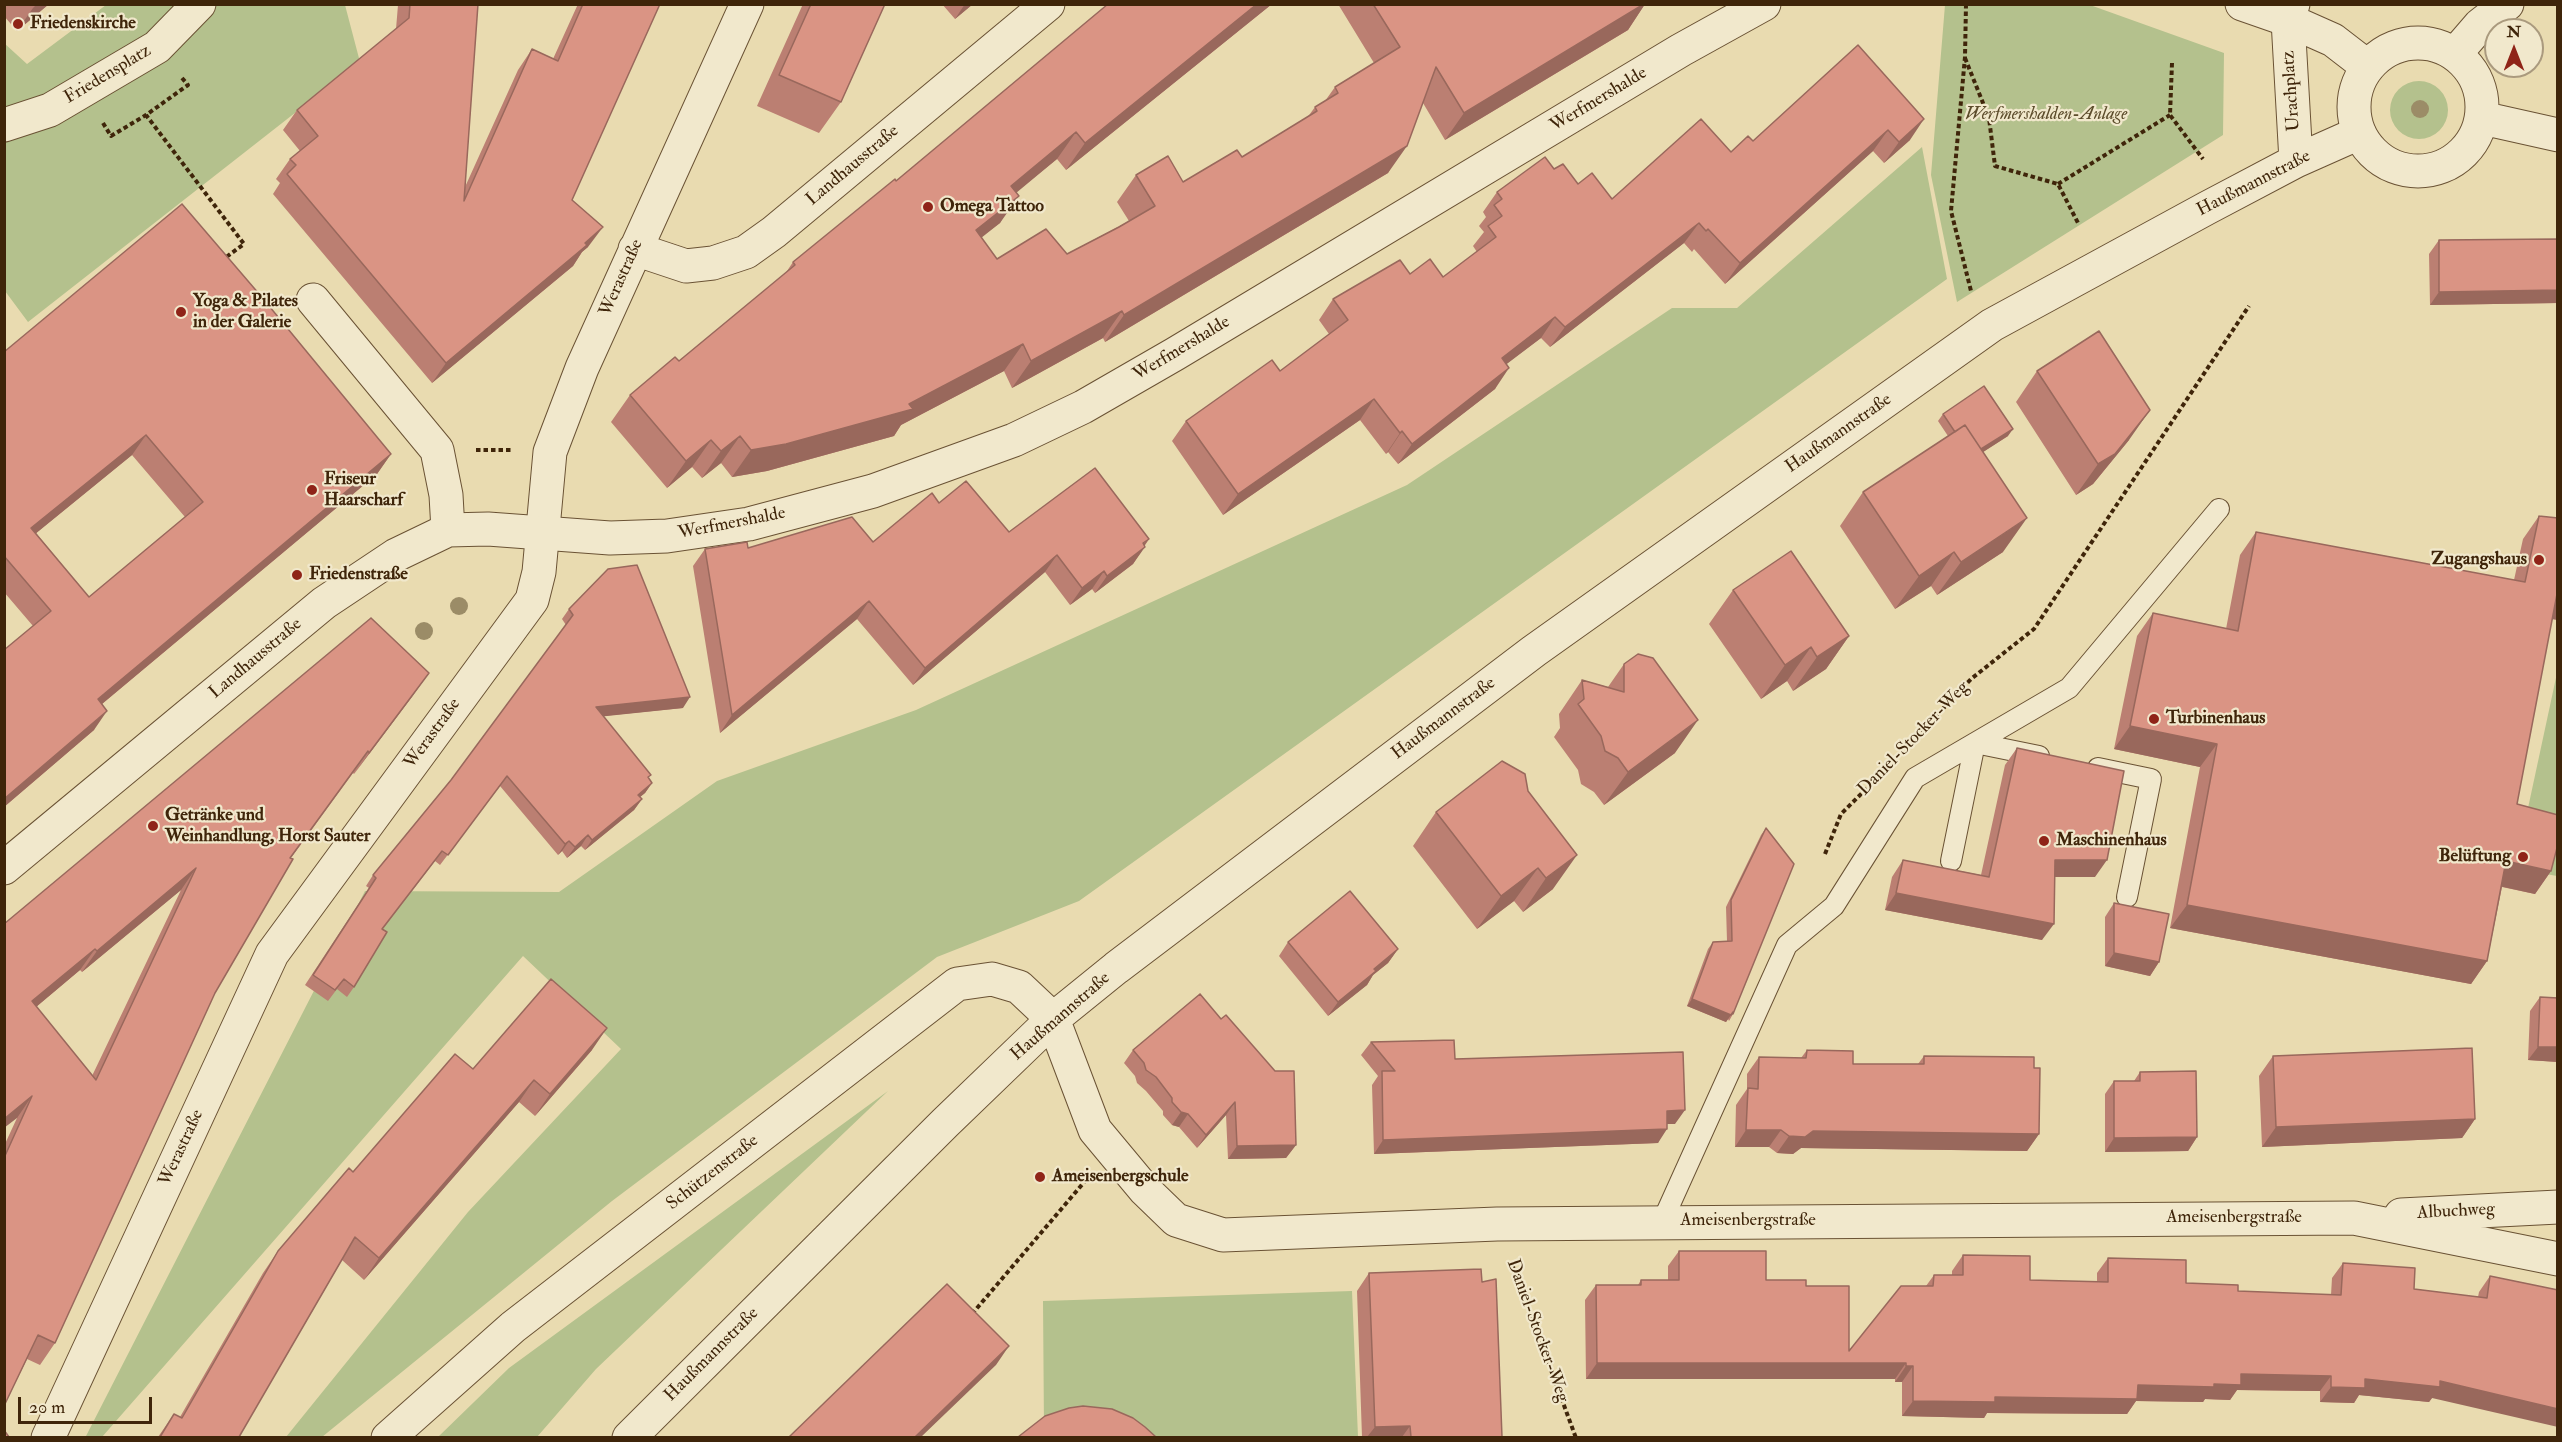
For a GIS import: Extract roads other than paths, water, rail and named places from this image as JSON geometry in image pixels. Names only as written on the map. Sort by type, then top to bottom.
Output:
[{"type":"street","name":"Friedensplatz","points":[[4,125],[50,110],[157,47],[199,4]]},
{"type":"street","name":"Werastraße","points":[[48,1437],[272,954],[532,600],[539,572],[550,452],[582,368],[747,4]]},
{"type":"street","name":"Landhausstraße","points":[[635,249],[686,266],[713,263],[746,252],[774,232],[1048,4]]},
{"type":"street","name":"Werfmershalde","points":[[542,534],[610,538],[667,536],[749,524],[873,491],[1014,440],[1083,407],[1681,50],[1764,4]]},
{"type":"street","points":[[2242,4],[2291,12],[2368,67]]},
{"type":"street","points":[[2455,54],[2480,25],[2507,4]]},
{"type":"street","name":"Urachplatz","points":[[2291,12],[2296,161]]},
{"type":"street","points":[[2409,44],[2433,45],[2455,54],[2472,72],[2482,94],[2482,118],[2474,140],[2458,158],[2438,169],[2415,172],[2392,166],[2373,152],[2360,133],[2355,116],[2354,99],[2359,81],[2368,67],[2386,51],[2409,44]]},
{"type":"street","points":[[2482,118],[2558,135]]},
{"type":"street","name":"Haußmannstraße","points":[[629,1437],[937,1131],[1053,1020],[1116,968],[1534,651],[1992,325],[2296,161],[2360,133]]},
{"type":"street","points":[[313,300],[437,450],[446,495],[448,530]]},
{"type":"street","name":"Landhausstraße","points":[[4,868],[324,603],[396,555],[448,530],[542,534]]},
{"type":"street","name":"Schützenstraße","points":[[388,1437],[513,1327],[957,984],[992,979],[1019,987],[1053,1020]]},
{"type":"street","name":"Ameisenbergstraße","points":[[1053,1020],[1095,1130],[1145,1190],[1176,1220],[1223,1235],[1497,1224],[2354,1218],[2558,1259]]},
{"type":"street","name":"Albuchweg","points":[[2354,1218],[2558,1207]]},
{"type":"lane","points":[[1662,1222],[1786,945],[1834,906],[1915,778],[2069,688],[2219,509]]},
{"type":"lane","points":[[1975,743],[2057,760]]},
{"type":"lane","points":[[1951,861],[1975,743]]},
{"type":"lane","points":[[2081,764],[2151,778],[2127,897]]},
{"type":"place","name":"Friedenskirche","points":[[18,24]]},
{"type":"place","name":"Omega Tattoo","points":[[928,207]]},
{"type":"place","name":"Yoga & Pilates in der Galerie","points":[[181,312]]},
{"type":"place","name":"Friseur Haarscharf","points":[[312,490]]},
{"type":"place","name":"Zugangshaus","points":[[2539,560]]},
{"type":"place","name":"Friedenstraße","points":[[297,575]]},
{"type":"place","name":"Turbinenhaus","points":[[2154,719]]},
{"type":"place","name":"Getränke und Weinhandlung, Horst Sauter","points":[[153,826]]},
{"type":"place","name":"Maschinenhaus","points":[[2044,841]]},
{"type":"place","name":"Belüftung","points":[[2523,857]]},
{"type":"place","name":"Ameisenbergschule","points":[[1040,1177]]},
{"type":"park label","name":"Werfmershalden-Anlage","points":[[2046,115]]}]
